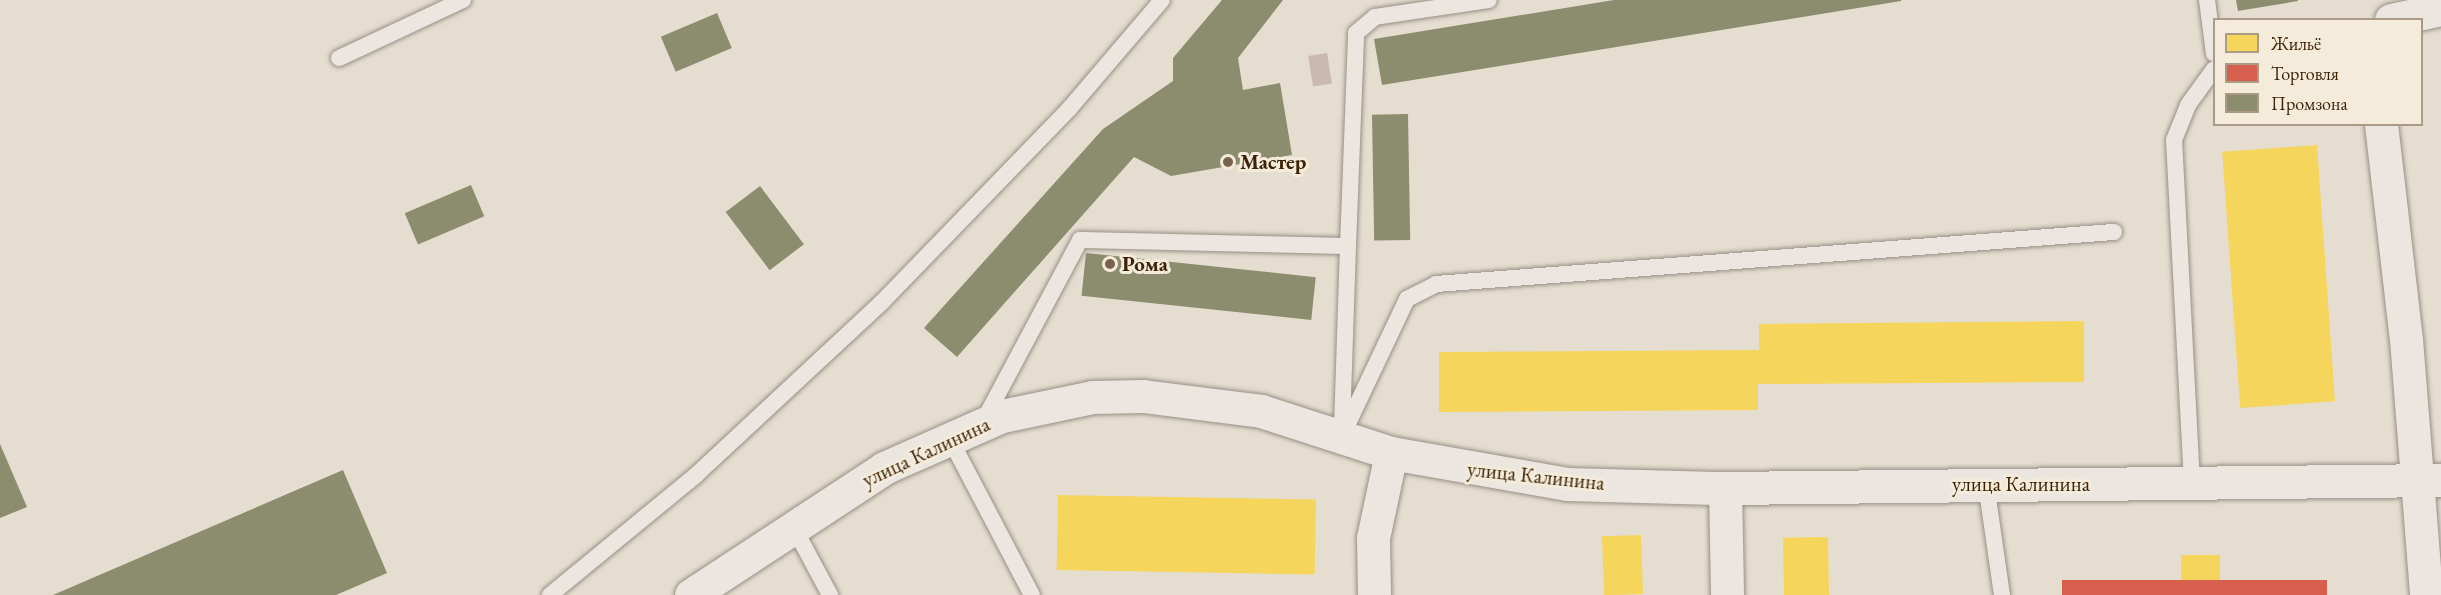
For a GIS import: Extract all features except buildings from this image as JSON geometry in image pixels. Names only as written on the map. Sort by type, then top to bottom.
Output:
[{"type":"street","points":[[2400,18],[2441,9]]},
{"type":"street","points":[[2380,126],[2429,480],[2426,595]]},
{"type":"street","name":"улица Калинина","points":[[691,595],[792,524],[948,436],[1049,403],[1143,396],[1261,411],[1342,435],[1391,453],[1567,484],[1725,488],[2429,480]]},
{"type":"street","points":[[1374,595],[1373,538],[1391,453]]},
{"type":"street","points":[[1725,488],[1727,595]]},
{"type":"lane","points":[[339,58],[463,0]]},
{"type":"lane","points":[[550,595],[696,475],[883,301],[1069,109],[1162,0]]},
{"type":"lane","points":[[1342,435],[1356,33],[1376,17],[1489,0]]},
{"type":"lane","points":[[2207,0],[2213,46]]},
{"type":"lane","points":[[2192,483],[2174,140],[2188,105],[2213,70]]},
{"type":"lane","points":[[1342,435],[1407,299],[1436,284],[2114,232]]},
{"type":"lane","points":[[982,424],[1080,240],[1348,246]]},
{"type":"lane","points":[[948,436],[1032,595]]},
{"type":"lane","points":[[1986,484],[2002,595]]},
{"type":"lane","points":[[792,524],[830,595]]},
{"type":"place","name":"Мастер","points":[[1228,162]]},
{"type":"place","name":"Рома","points":[[1110,264]]}]
